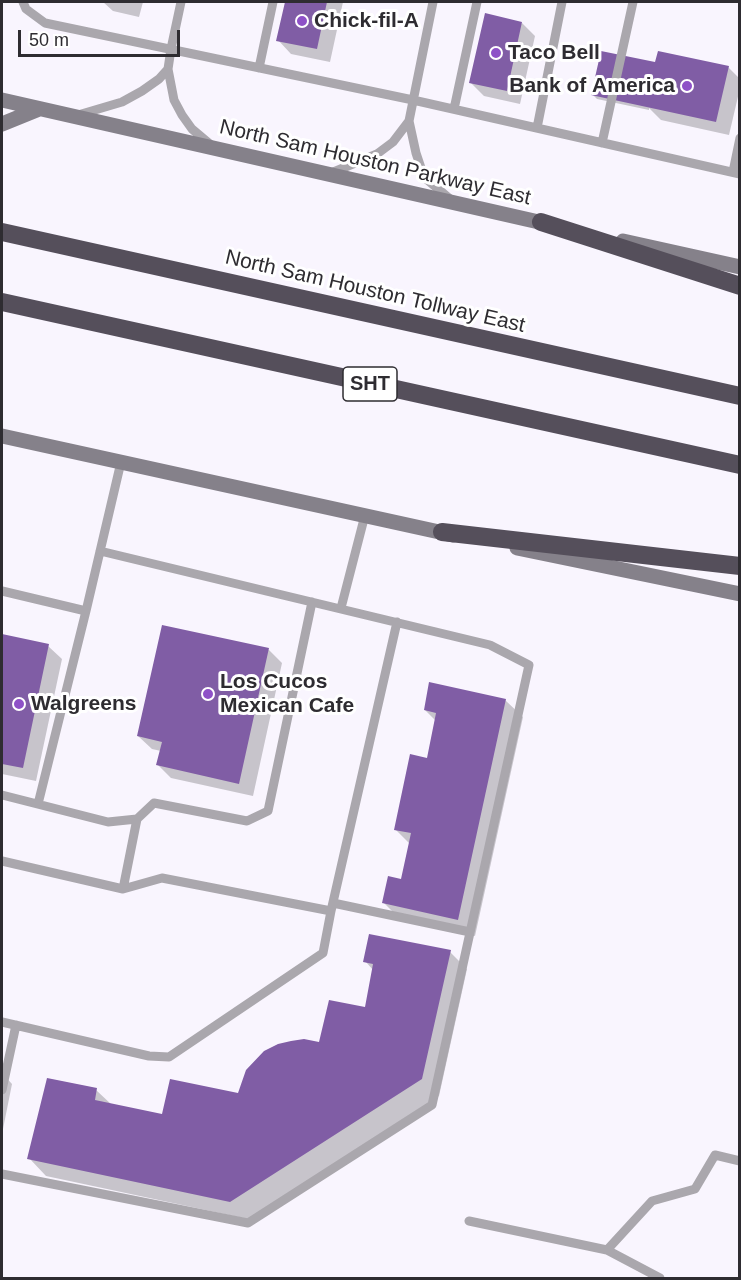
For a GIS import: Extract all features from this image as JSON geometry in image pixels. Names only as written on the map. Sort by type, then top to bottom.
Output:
[{"type":"highway","points":[[540,222],[740,286]]},
{"type":"highway","name":"North Sam Houston Tollway East","points":[[6,233],[740,396]]},
{"type":"highway","name":"SHT","points":[[2,302],[740,465]]},
{"type":"highway","points":[[442,532],[740,567]]},
{"type":"main road","points":[[2,92],[39,109]]},
{"type":"main road","name":"North Sam Houston Parkway East","points":[[2,100],[740,267]]},
{"type":"main road","points":[[2,124],[39,109]]},
{"type":"main road","points":[[2,436],[740,594]]},
{"type":"lane","points":[[23,2],[26,9],[45,23],[413,100],[736,173],[740,138]]},
{"type":"lane","points":[[181,2],[168,69],[174,100],[192,129],[213,147]]},
{"type":"lane","points":[[259,68],[273,2]]},
{"type":"lane","points":[[433,2],[409,121],[424,177],[454,202]]},
{"type":"lane","points":[[454,109],[477,2]]},
{"type":"lane","points":[[537,128],[562,2]]},
{"type":"lane","points":[[602,143],[633,2]]},
{"type":"lane","points":[[75,116],[122,102],[159,79],[168,69]]},
{"type":"lane","points":[[329,174],[377,154],[393,142],[409,121]]},
{"type":"lane","points":[[38,804],[121,462]]},
{"type":"lane","points":[[341,609],[365,515]]},
{"type":"lane","points":[[2,1174],[248,1223],[432,1105],[529,665],[490,645],[100,551]]},
{"type":"lane","points":[[2,591],[86,611]]},
{"type":"lane","points":[[123,889],[137,819],[154,803],[247,821],[268,811],[312,602]]},
{"type":"lane","points":[[2,1022],[149,1056],[169,1057],[323,953],[397,622]]},
{"type":"lane","points":[[2,795],[108,822],[137,819]]},
{"type":"lane","points":[[2,861],[123,889],[162,878],[470,932]]},
{"type":"lane","points":[[2,1090],[16,1025]]},
{"type":"lane","points":[[607,1250],[652,1201],[695,1189],[715,1155],[740,1161]]},
{"type":"lane","points":[[469,1221],[607,1250],[660,1278]]},
{"type":"building","name":"Chick-fil-A","points":[[285,2],[327,2],[317,49],[276,41]]},
{"type":"building","name":"Taco Bell","points":[[485,13],[522,22],[507,91],[469,83]]},
{"type":"building","name":"Bank of America","points":[[601,51],[655,62],[658,51],[729,66],[716,122],[591,95]]},
{"type":"building","points":[[162,625],[269,648],[239,784],[156,765],[162,742],[137,736]]},
{"type":"building","name":"Walgreens","points":[[2,634],[49,644],[23,768],[2,764]]},
{"type":"building","points":[[429,682],[506,699],[458,920],[382,903],[388,876],[401,879],[411,833],[394,830],[410,754],[427,758],[436,713],[424,710]]},
{"type":"building","points":[[369,934],[451,950],[422,1079],[230,1202],[27,1159],[47,1078],[97,1088],[95,1100],[162,1114],[170,1079],[238,1093],[246,1070],[264,1051],[291,1041],[304,1039],[319,1042],[329,1000],[365,1007],[373,964],[363,962]]},
{"type":"place","name":"Chick-fil-A","points":[[302,21]]},
{"type":"place","name":"Taco Bell","points":[[496,53]]},
{"type":"place","name":"Bank of America","points":[[687,86]]},
{"type":"place","name":"Los Cucos Mexican Cafe","points":[[208,694]]},
{"type":"place","name":"Walgreens","points":[[19,704]]}]
